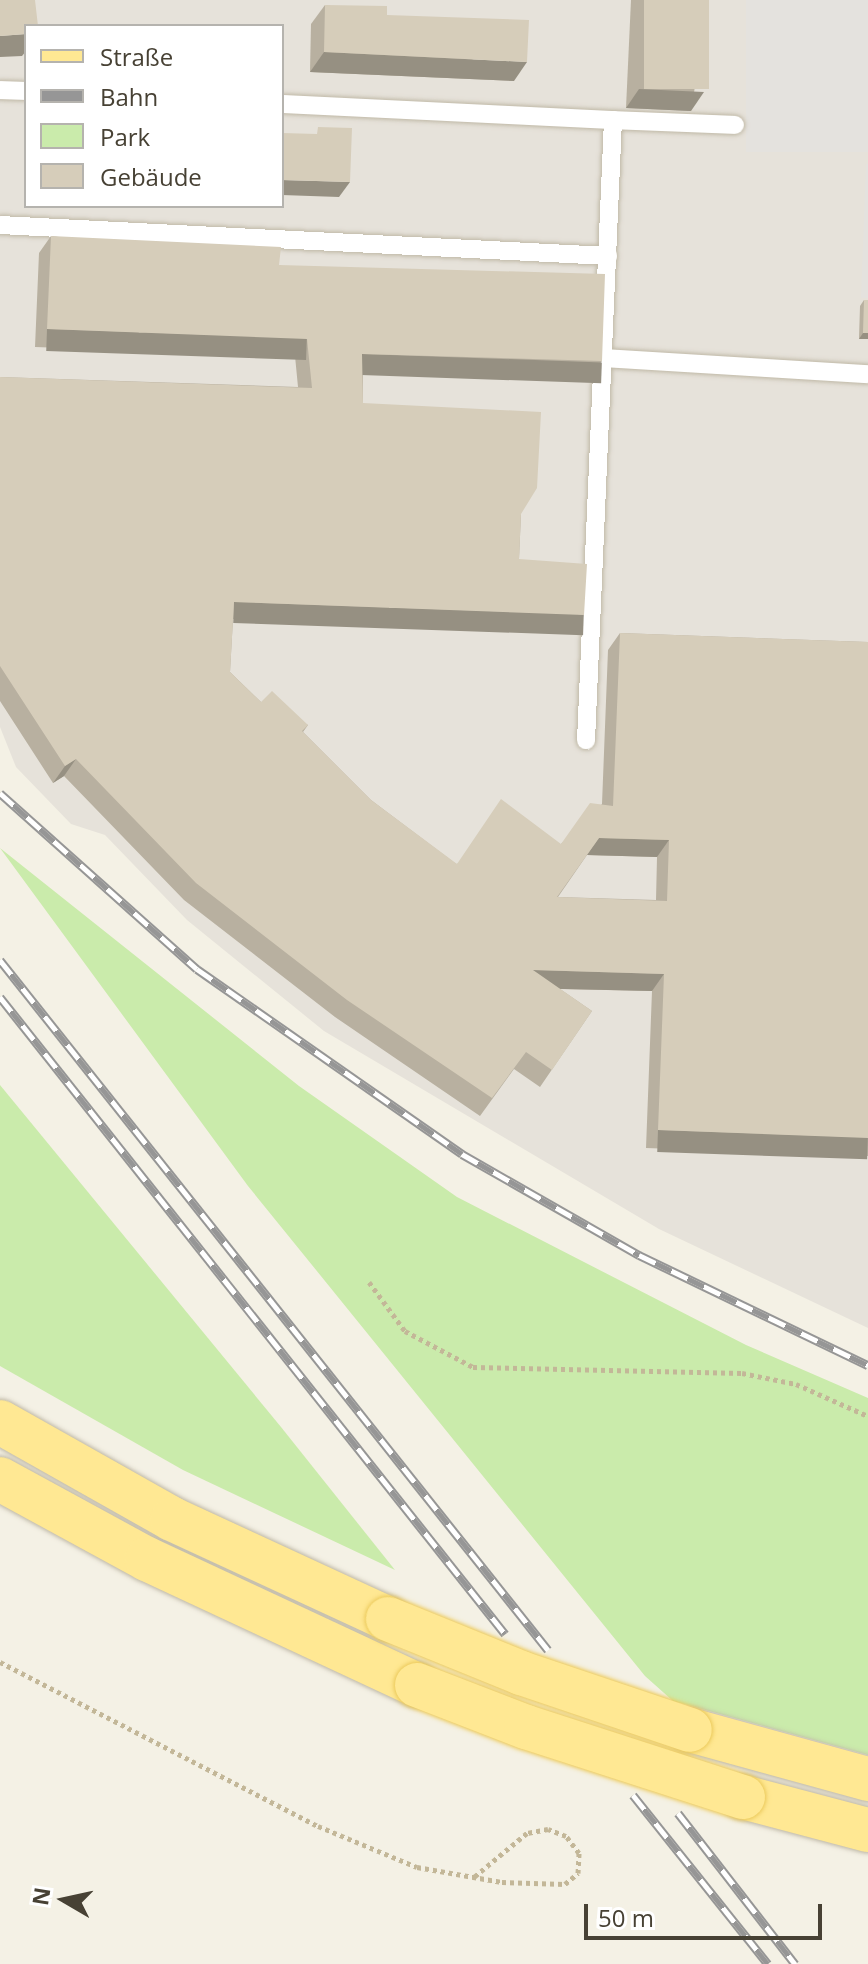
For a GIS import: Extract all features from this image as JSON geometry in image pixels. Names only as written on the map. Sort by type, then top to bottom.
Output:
[{"type":"main road","points":[[0,1422],[172,1519],[388,1619],[521,1673],[690,1730],[868,1779]]},
{"type":"main road","points":[[0,1479],[147,1559],[417,1685],[540,1732],[743,1797],[868,1830]]},
{"type":"lane","points":[[0,90],[24,91]]},
{"type":"lane","points":[[284,104],[735,125]]},
{"type":"lane","points":[[586,740],[613,120]]},
{"type":"lane","points":[[0,225],[608,256]]},
{"type":"lane","points":[[604,358],[862,374]]},
{"type":"path","points":[[369,1282],[405,1331],[473,1367],[742,1373],[796,1384],[868,1416]]},
{"type":"path","points":[[0,1662],[318,1826],[417,1867],[474,1877],[565,1884],[578,1873],[579,1853],[566,1836],[548,1829],[527,1833],[474,1877]]},
{"type":"shaded area","points":[[0,0],[868,0],[868,1328],[659,1229],[324,1031],[187,920],[105,835],[71,824],[16,767],[0,727]]},
{"type":"shaded area","points":[[746,0],[868,0],[868,152],[746,152]]},
{"type":"shaded area","points":[[866,164],[868,298],[861,298]]},
{"type":"green space","points":[[0,848],[299,1086],[457,1197],[746,1345],[868,1398],[868,1755],[673,1701],[645,1676],[248,1186]]},
{"type":"green space","points":[[0,1085],[395,1570],[183,1470],[0,1366]]},
{"type":"building","points":[[0,0],[35,0],[38,24],[24,24],[24,34],[0,36]]},
{"type":"building","points":[[644,0],[709,0],[709,89],[644,89]]},
{"type":"building","points":[[325,5],[387,6],[387,15],[529,20],[527,62],[324,52]]},
{"type":"building","points":[[318,127],[352,128],[350,182],[284,180],[284,133],[317,134]]},
{"type":"building","points":[[51,236],[281,247],[279,265],[605,274],[602,361],[362,354],[363,403],[541,412],[537,488],[521,514],[519,559],[587,564],[584,615],[234,602],[230,672],[261,702],[272,691],[308,725],[302,731],[371,800],[457,864],[501,799],[561,844],[590,803],[613,806],[620,633],[868,642],[868,1138],[658,1130],[664,974],[533,970],[592,1011],[552,1070],[526,1052],[492,1098],[347,1000],[196,883],[76,759],[65,766],[0,666],[0,377],[312,388],[307,339],[47,329]],"holes":[[[599,838],[669,840],[667,901],[557,897]]]},
{"type":"building","points":[[864,300],[868,300],[868,333],[863,333]]},
{"type":"railway","points":[[0,793],[197,969],[462,1154],[639,1255],[868,1365]]},
{"type":"railway","points":[[0,960],[548,1650]]},
{"type":"railway","points":[[0,997],[505,1634]]},
{"type":"railway","points":[[633,1795],[768,1964]]},
{"type":"railway","points":[[678,1813],[795,1964]]}]
